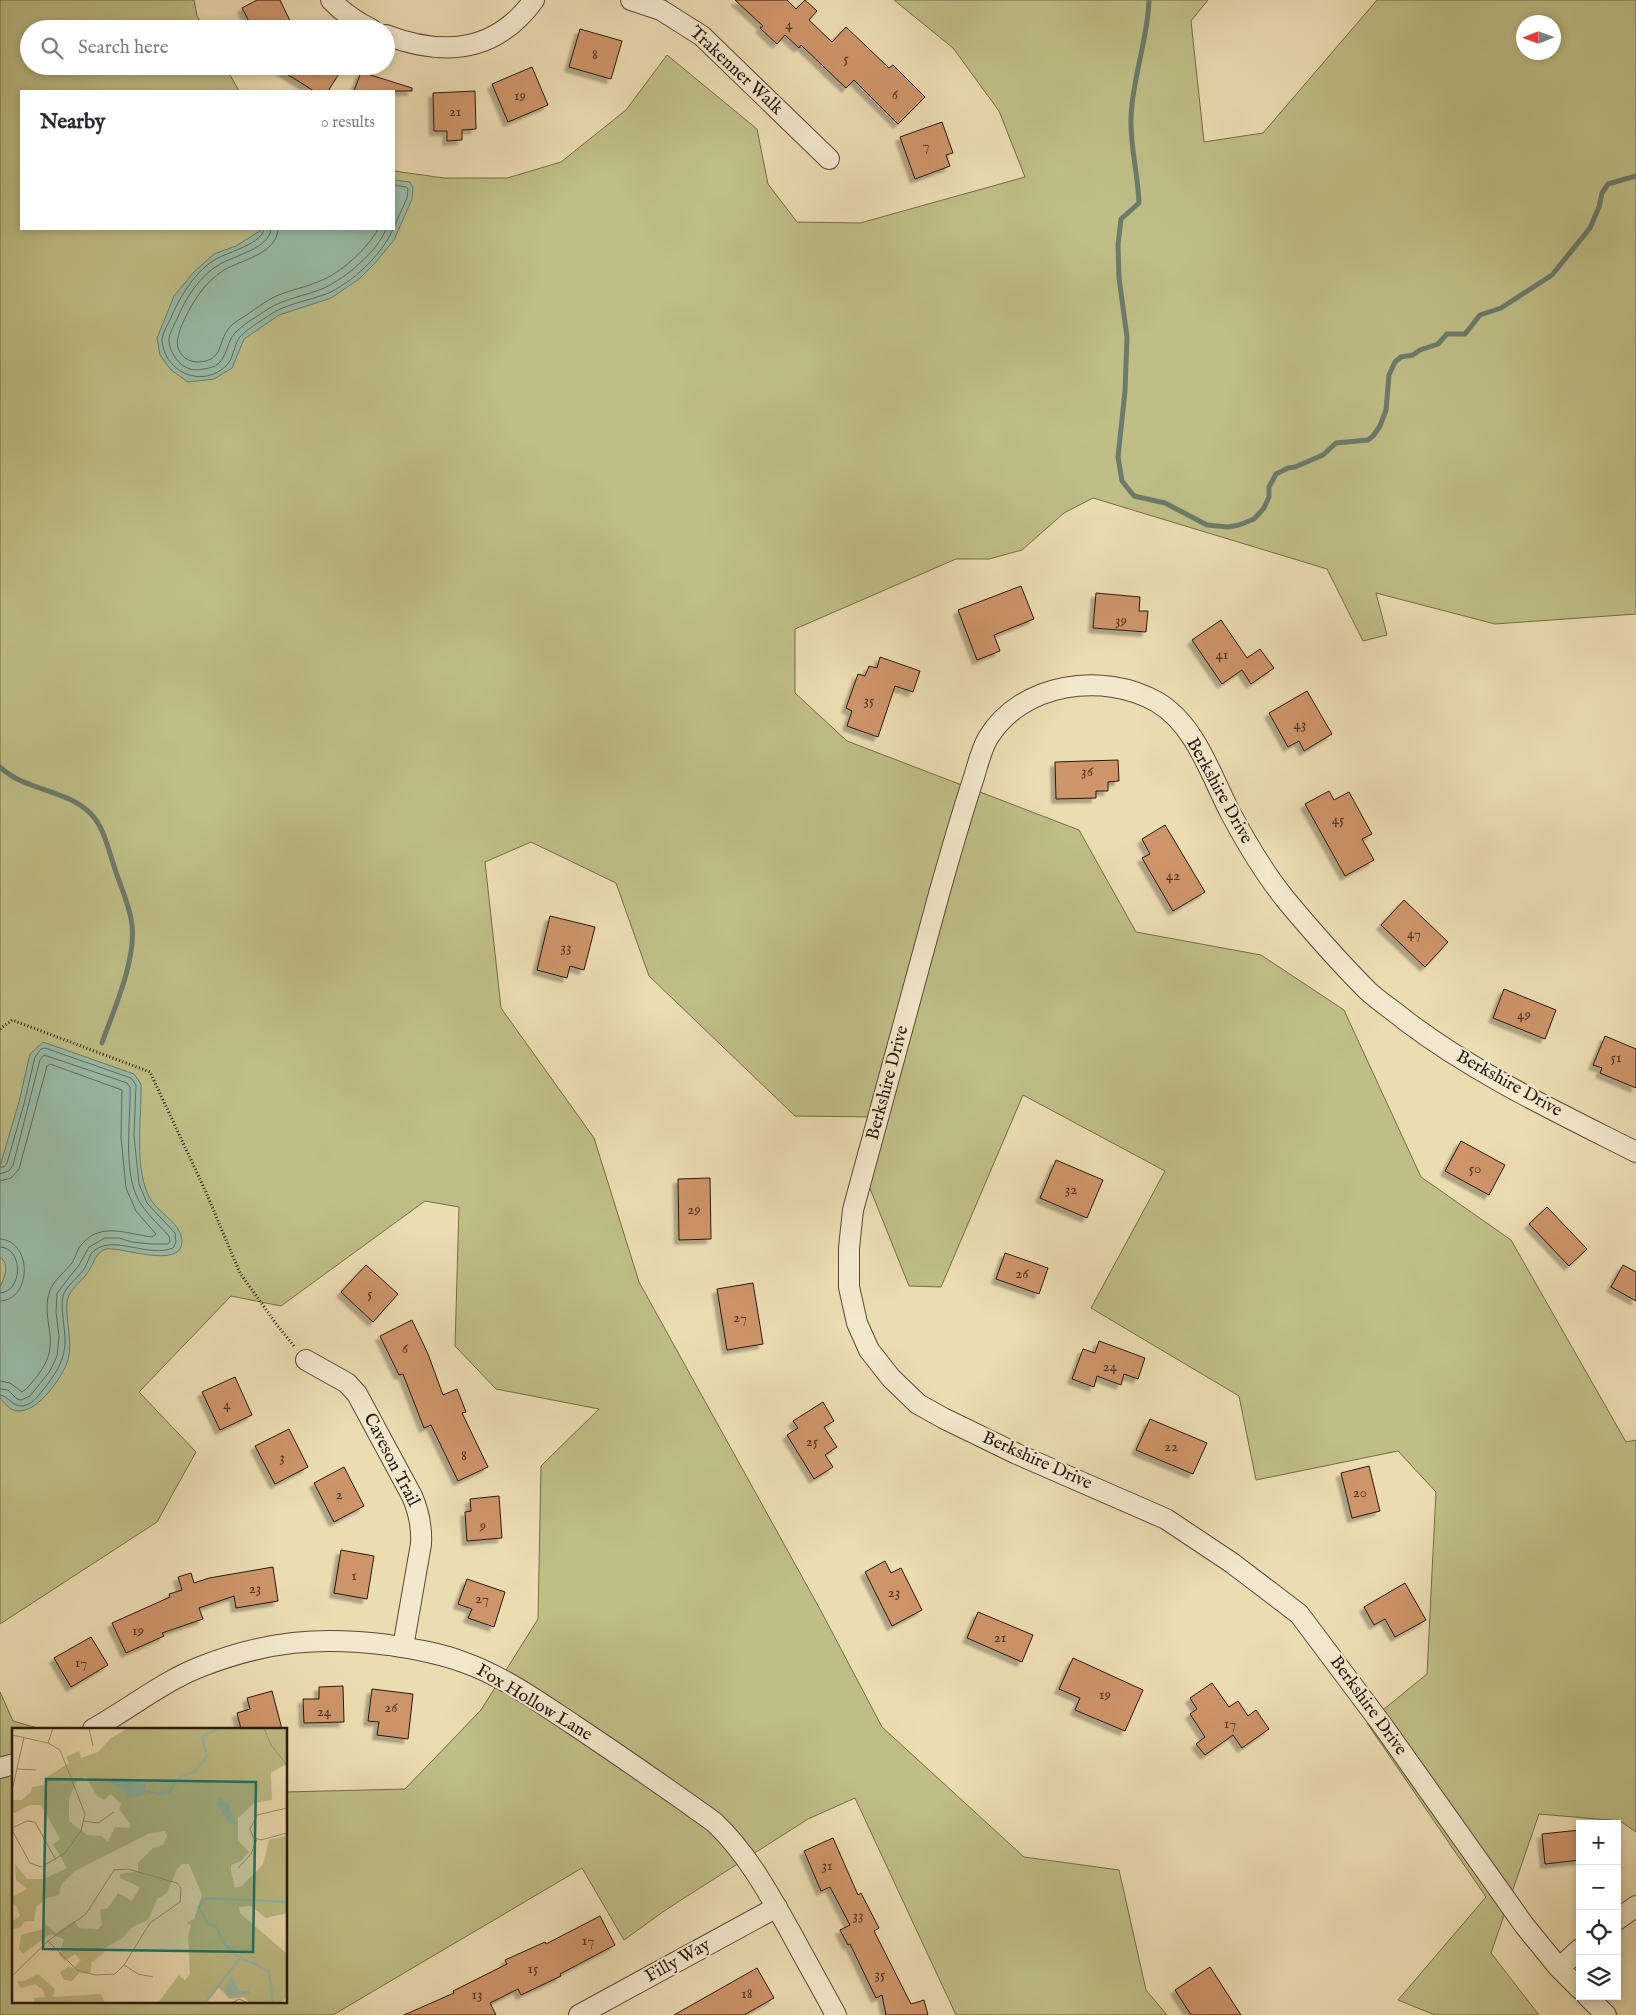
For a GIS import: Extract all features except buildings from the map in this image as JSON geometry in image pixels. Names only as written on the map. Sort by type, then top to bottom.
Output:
[{"type":"street","points":[[331,0],[353,20]]},
{"type":"street","points":[[395,38],[413,44],[432,47],[467,46],[485,41],[502,32],[523,15],[534,0]]},
{"type":"street","name":"Trakenner Walk","points":[[631,0],[661,10],[702,36],[829,160]]},
{"type":"street","name":"Berkshire Drive","points":[[1576,1985],[1559,1968],[1524,1926],[1388,1733],[1299,1614],[1232,1563],[1166,1519],[1017,1454],[918,1404],[891,1378],[869,1350],[856,1323],[849,1287],[849,1248],[853,1210],[959,822],[985,742],[998,723],[1028,700],[1056,690],[1080,685],[1115,687],[1145,696],[1162,705],[1184,726],[1206,761],[1232,815],[1258,860],[1286,900],[1370,993],[1422,1033],[1472,1066],[1636,1152]]},
{"type":"street","name":"Caveson Trail","points":[[306,1360],[342,1380],[357,1394],[417,1508],[421,1530],[421,1544],[403,1647]]},
{"type":"street","name":"Fox Hollow Lane","points":[[94,1728],[180,1676],[219,1660],[263,1647],[299,1641],[331,1640],[403,1647],[463,1662],[493,1675],[540,1702],[714,1822],[730,1836],[746,1856],[777,1907],[836,2015]]},
{"type":"street","points":[[1621,1917],[1636,1906]]},
{"type":"street","name":"Filly Way","points":[[579,2015],[777,1907]]},
{"type":"street","points":[[1559,1968],[1576,1953]]},
{"type":"street","points":[[1591,2000],[1606,2015]]},
{"type":"path","points":[[0,1029],[12,1020],[150,1072],[205,1190],[240,1273],[277,1325],[306,1360]]},
{"type":"shaded area","points":[[0,0],[194,0],[199,20],[20,20],[20,75],[230,75],[238,90],[20,90],[20,230],[395,230],[395,171],[444,178],[507,178],[561,162],[626,110],[667,55],[757,129],[768,184],[797,222],[860,223],[1025,177],[999,111],[953,48],[894,0],[1208,0],[1191,21],[1204,142],[1263,133],[1377,0],[1636,0],[1636,614],[1495,624],[1376,593],[1387,635],[1363,641],[1327,569],[1093,498],[1064,513],[1022,550],[989,559],[956,559],[795,629],[795,693],[847,741],[1079,830],[1136,932],[1261,955],[1344,1010],[1421,1177],[1511,1240],[1626,1442],[1636,1440],[1636,1832],[1621,1820],[1539,1814],[1491,1953],[1539,2015],[1435,2015],[1398,2000],[1486,1897],[1367,1723],[1427,1674],[1436,1492],[1398,1451],[1256,1480],[1239,1396],[1091,1308],[1165,1171],[1023,1095],[941,1287],[909,1286],[861,1166],[876,1117],[795,1116],[649,976],[616,883],[531,842],[485,862],[501,1008],[594,1138],[639,1282],[821,1611],[882,1727],[1024,1857],[1119,1870],[1146,1990],[1167,2015],[956,2015],[855,1798],[808,1819],[667,1909],[624,1940],[582,1868],[333,2015],[0,2015],[0,1692],[13,1721],[38,1728],[12,1728],[12,2002],[288,2002],[288,1792],[405,1789],[481,1710],[538,1619],[541,1466],[599,1409],[496,1389],[455,1346],[459,1207],[425,1201],[281,1306],[231,1296],[139,1392],[196,1452],[157,1522],[0,1624]]},
{"type":"water","points":[[395,180],[410,182],[413,188],[412,199],[394,240],[359,279],[331,298],[279,315],[244,339],[232,368],[214,379],[188,382],[171,370],[160,355],[157,338],[174,296],[194,272],[214,254],[236,246],[261,230],[395,230]]},
{"type":"water","points":[[43,1042],[134,1074],[141,1084],[140,1159],[145,1188],[155,1205],[175,1224],[182,1242],[179,1250],[172,1254],[161,1256],[113,1249],[106,1249],[99,1253],[86,1275],[69,1295],[67,1301],[70,1344],[68,1360],[60,1377],[37,1403],[28,1409],[20,1411],[11,1409],[0,1398],[0,1287],[6,1267],[0,1257],[0,1166],[19,1102],[30,1054]]},
{"type":"waterway","points":[[1149,0],[1131,118],[1139,203],[1121,219],[1118,245],[1119,278],[1127,337],[1125,391],[1118,457],[1122,481],[1134,496],[1165,503],[1207,525],[1228,527],[1254,519],[1264,508],[1269,497],[1269,487],[1276,474],[1323,455],[1336,443],[1368,440],[1373,436],[1380,426],[1386,410],[1389,375],[1395,362],[1401,357],[1413,355],[1420,350],[1438,344],[1447,334],[1465,334],[1480,315],[1501,308],[1552,275],[1590,228],[1599,207],[1602,193],[1608,184],[1636,176]]},
{"type":"waterway","points":[[0,767],[21,781],[58,794],[81,806],[95,819],[105,839],[129,910],[132,939],[131,954],[123,985],[102,1043]]}]
